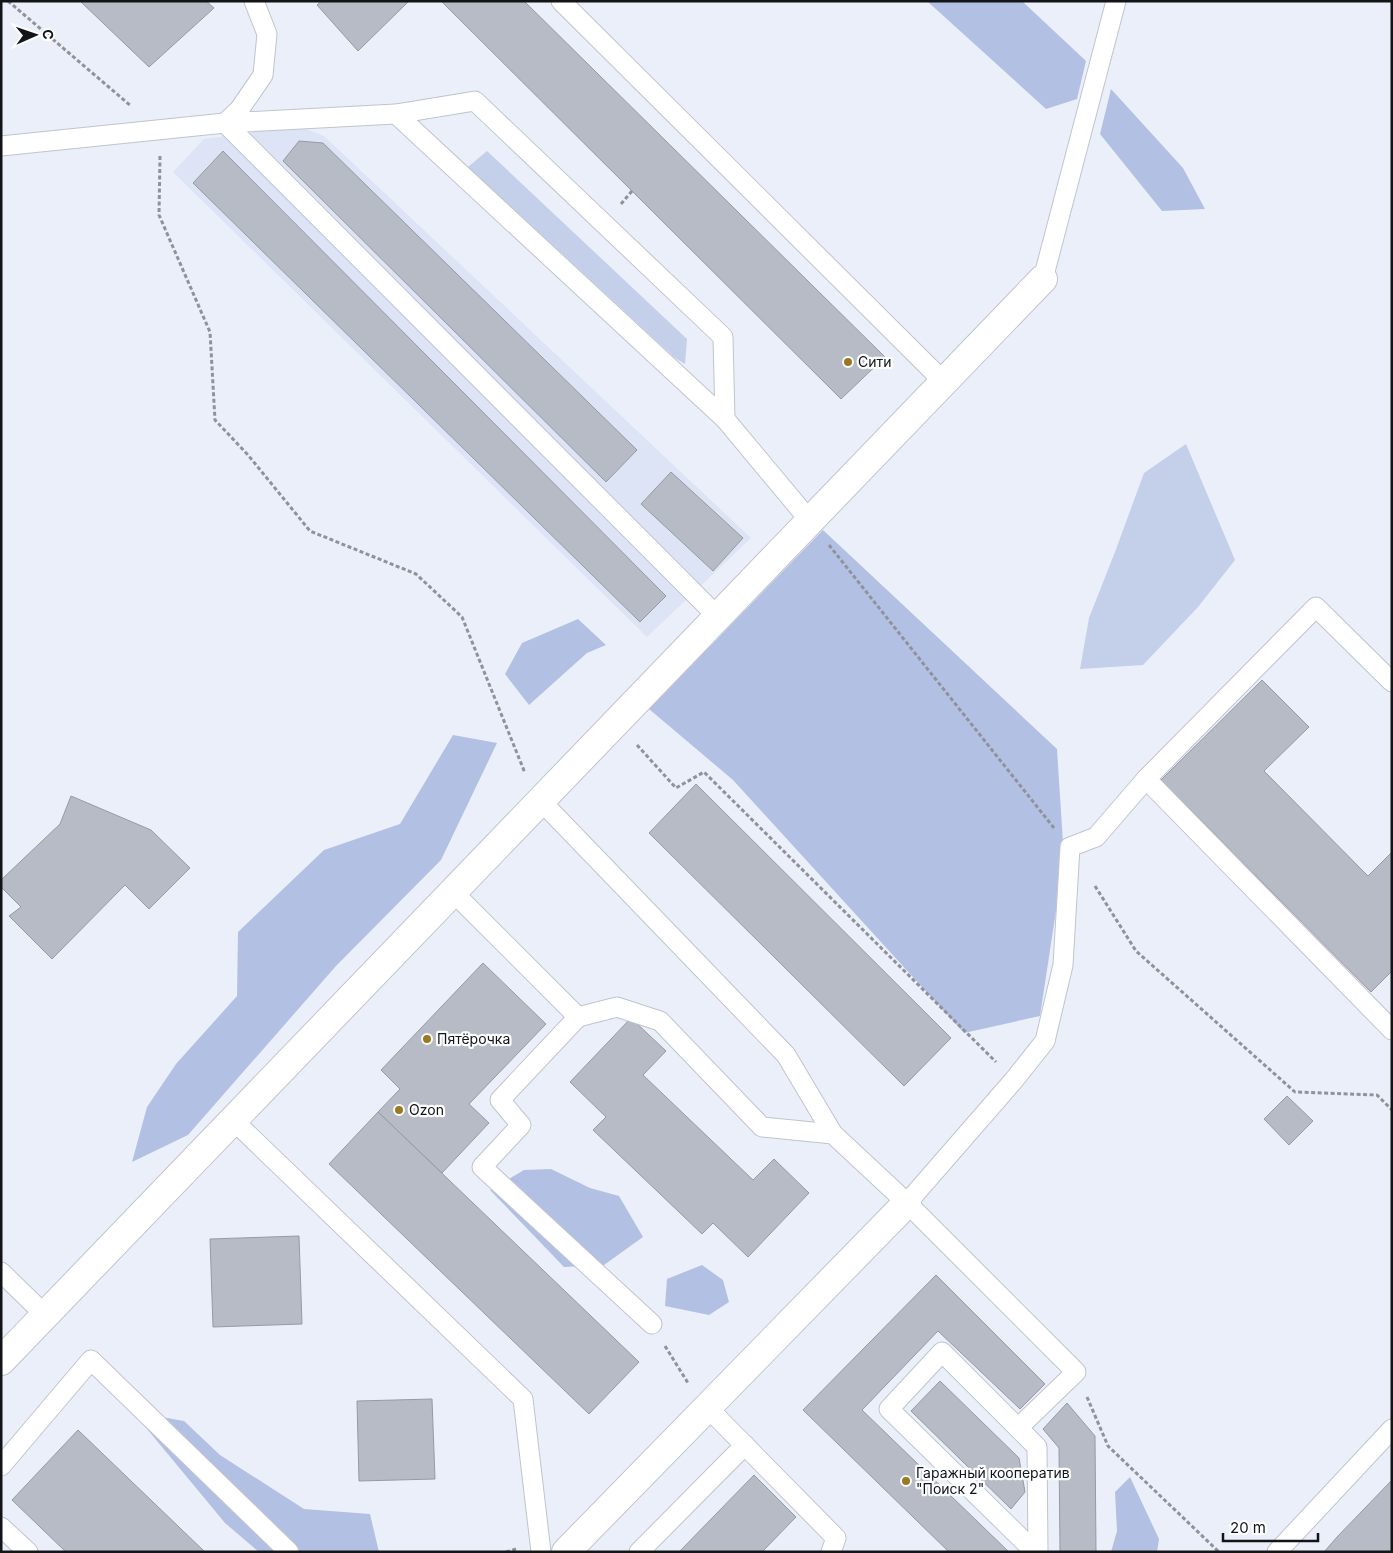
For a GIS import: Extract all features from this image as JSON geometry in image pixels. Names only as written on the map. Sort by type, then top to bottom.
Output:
[{"type":"street","points":[[1,1361],[1043,279]]},
{"type":"street","points":[[566,1552],[907,1203]]},
{"type":"lane","points":[[225,123],[239,110],[263,75],[267,34],[254,1]]},
{"type":"lane","points":[[561,1],[944,382]]},
{"type":"lane","points":[[1043,279],[1116,1]]},
{"type":"lane","points":[[1,146],[225,123],[396,114],[475,101],[723,337],[725,419]]},
{"type":"lane","points":[[396,114],[725,419],[810,521]]},
{"type":"lane","points":[[225,123],[718,617]]},
{"type":"lane","points":[[907,1203],[1014,1080],[1045,1041],[1063,965],[1070,847],[1096,837],[1146,778],[1316,607],[1392,682]]},
{"type":"lane","points":[[1146,778],[1392,1030]]},
{"type":"lane","points":[[541,801],[786,1055],[833,1134],[907,1203],[1076,1372],[1018,1428]]},
{"type":"lane","points":[[453,892],[578,1017]]},
{"type":"lane","points":[[652,1324],[482,1167],[521,1124],[500,1100],[578,1017],[617,1007],[660,1021],[762,1127],[833,1134]]},
{"type":"lane","points":[[233,1120],[523,1399],[541,1552]]},
{"type":"lane","points":[[1,1272],[45,1315]]},
{"type":"lane","points":[[942,1352],[1037,1447],[1036,1552],[888,1409],[942,1352]]},
{"type":"lane","points":[[1,1466],[90,1360],[289,1552]]},
{"type":"lane","points":[[707,1407],[836,1538],[831,1552]]},
{"type":"lane","points":[[1277,1552],[1392,1429]]},
{"type":"lane","points":[[640,1552],[745,1445]]},
{"type":"lane","points":[[1,1527],[28,1552]]},
{"type":"path","points":[[8,1],[160,130],[159,216],[210,332],[215,420],[248,455],[310,530],[416,574],[462,617],[521,766],[541,801]]},
{"type":"path","points":[[616,723],[676,788],[704,772],[1014,1080]]},
{"type":"path","points":[[652,1324],[691,1387],[707,1407]]},
{"type":"path","points":[[1076,1372],[1108,1446],[1219,1552]]},
{"type":"shaded area","points":[[927,1],[1022,1],[1086,61],[1077,99],[1046,109]]},
{"type":"shaded area","points":[[1111,89],[1183,168],[1205,209],[1162,211],[1100,134]]},
{"type":"shaded area","points":[[298,126],[324,136],[751,538],[647,637],[173,172],[204,139]]},
{"type":"shaded area","points":[[487,151],[687,339],[685,364],[675,358],[468,167]]},
{"type":"shaded area","points":[[1186,444],[1235,560],[1198,607],[1143,665],[1080,669],[1089,618],[1144,473]]},
{"type":"shaded area","points":[[823,530],[1057,749],[1064,858],[1040,1016],[964,1033],[733,780],[649,709]]},
{"type":"shaded area","points":[[578,619],[606,645],[587,653],[529,705],[505,674],[522,643]]},
{"type":"shaded area","points":[[453,735],[497,743],[441,860],[336,966],[188,1135],[132,1162],[147,1107],[176,1064],[237,996],[238,932],[324,850],[400,824]]},
{"type":"shaded area","points":[[551,1169],[590,1188],[619,1196],[643,1237],[604,1265],[564,1267],[490,1190],[524,1170]]},
{"type":"shaded area","points":[[702,1265],[723,1280],[729,1302],[709,1315],[665,1306],[667,1279]]},
{"type":"shaded area","points":[[133,1412],[184,1421],[220,1455],[304,1509],[370,1514],[379,1552],[259,1552],[225,1523]]},
{"type":"shaded area","points":[[1130,1477],[1159,1539],[1157,1552],[1111,1552],[1117,1531],[1115,1492]]},
{"type":"building","points":[[80,1],[206,1],[214,8],[149,67]]},
{"type":"building","points":[[322,1],[409,1],[358,51],[317,5]]},
{"type":"building","points":[[441,1],[524,1],[885,357],[841,399]]},
{"type":"building","points":[[299,141],[323,143],[637,450],[606,482],[283,161]]},
{"type":"building","points":[[223,151],[666,596],[640,622],[193,183]]},
{"type":"building","points":[[671,472],[743,538],[713,571],[641,504]]},
{"type":"building","points":[[1262,680],[1309,727],[1264,771],[1368,876],[1392,852],[1392,971],[1371,992],[1161,780]]},
{"type":"building","points":[[696,784],[951,1038],[904,1086],[649,833]]},
{"type":"building","points":[[71,796],[151,830],[190,868],[149,909],[125,885],[52,959],[9,916],[21,907],[1,887],[1,880],[60,824]]},
{"type":"building","points":[[483,963],[546,1024],[469,1104],[489,1123],[442,1173],[378,1112],[400,1089],[381,1070]]},
{"type":"building","points":[[631,1018],[666,1051],[643,1075],[753,1180],[774,1159],[809,1193],[748,1257],[713,1223],[702,1234],[593,1130],[606,1117],[570,1082]]},
{"type":"building","points":[[1287,1096],[1313,1121],[1289,1145],[1264,1119]]},
{"type":"building","points":[[378,1112],[639,1362],[589,1414],[329,1164]]},
{"type":"building","points":[[299,1236],[302,1324],[213,1327],[210,1239]]},
{"type":"building","name":"Гаражный кооператив \"Поиск 2\"","points":[[936,1275],[1045,1384],[1020,1409],[938,1331],[862,1410],[1009,1552],[949,1552],[803,1410]]},
{"type":"building","points":[[940,1381],[1019,1458],[1025,1492],[1011,1509],[911,1411]]},
{"type":"building","points":[[432,1399],[435,1479],[359,1481],[357,1401]]},
{"type":"building","name":"Гаражный кооператив \"Поиск 2\"","points":[[1067,1403],[1095,1436],[1096,1552],[1060,1552],[1059,1448],[1043,1429]]},
{"type":"building","points":[[78,1430],[205,1552],[66,1552],[12,1500]]},
{"type":"building","points":[[754,1475],[796,1517],[762,1552],[679,1552]]},
{"type":"building","points":[[1392,1480],[1392,1552],[1324,1552],[1337,1537]]},
{"type":"place","name":"Сити","points":[[848,362]]},
{"type":"place","name":"Пятёрочка","points":[[427,1039]]},
{"type":"place","name":"Ozon","points":[[399,1110]]},
{"type":"place","name":"Гаражный кооператив \"Поиск 2\"","points":[[906,1481]]}]
